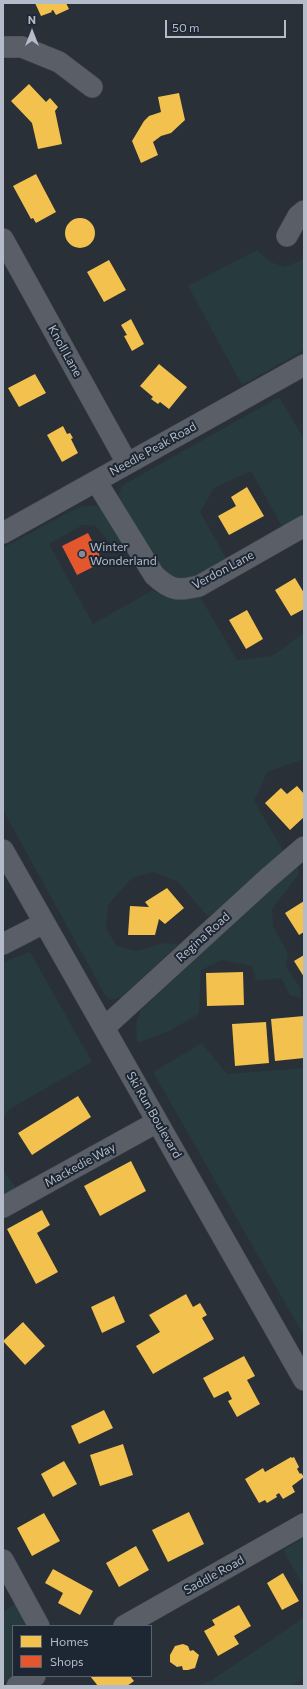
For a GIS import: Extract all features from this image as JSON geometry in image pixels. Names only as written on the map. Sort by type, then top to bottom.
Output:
[{"type":"street","points":[[3,47],[22,47],[58,62],[92,87]]},
{"type":"street","points":[[287,236],[298,216],[304,211]]},
{"type":"street","name":"Knoll Lane","points":[[3,239],[127,463]]},
{"type":"street","name":"Needle Peak Road","points":[[3,532],[304,365]]},
{"type":"street","name":"Verdon Lane","points":[[96,481],[154,575],[164,584],[182,590],[199,586],[304,526]]},
{"type":"street","name":"Regina Road","points":[[104,1028],[304,847]]},
{"type":"street","name":"Ski Run Boulevard","points":[[3,850],[304,1380]]},
{"type":"street","points":[[3,944],[44,923]]},
{"type":"street","name":"Mackedie Way","points":[[3,1207],[157,1122]]},
{"type":"street","name":"Saddle Road","points":[[126,1625],[304,1524]]},
{"type":"street","points":[[3,1560],[38,1625]]},
{"type":"street","points":[[17,1686],[33,1677]]},
{"type":"green space","points":[[257,250],[270,262],[285,267],[304,259],[304,350],[242,385],[188,286]]},
{"type":"green space","points":[[279,397],[304,439],[304,516],[283,528],[251,471],[214,488],[200,512],[227,560],[197,577],[183,580],[171,577],[157,566],[121,507],[118,495],[123,485]]},
{"type":"green space","points":[[83,506],[97,506],[106,513],[128,549],[112,545],[95,526],[83,525],[49,544],[93,624],[153,590],[165,597],[175,599],[199,595],[237,660],[272,656],[304,633],[304,759],[267,772],[254,801],[284,852],[208,917],[178,882],[153,872],[132,878],[108,905],[106,929],[117,946],[136,951],[163,943],[179,944],[121,997],[110,1000],[105,995],[3,810],[3,548]]},
{"type":"green space","points":[[297,862],[299,874],[272,909],[273,926],[288,953],[286,967],[301,989],[301,998],[290,995],[281,978],[256,981],[252,966],[222,960],[201,970],[199,1014],[169,1031],[137,1043],[136,1024],[141,1010]]},
{"type":"green space","points":[[30,952],[92,1062],[8,1110],[3,1119],[3,962]]},
{"type":"green space","points":[[202,1043],[227,1074],[304,1068],[304,1336],[153,1072]]},
{"type":"green space","points":[[3,1170],[17,1189],[3,1197]]},
{"type":"green space","points":[[304,1538],[304,1587],[283,1550]]},
{"type":"green space","points":[[16,1603],[28,1625],[12,1625],[12,1677],[14,1677],[3,1683],[3,1612]]},
{"type":"green space","points":[[304,1616],[304,1678],[290,1686],[197,1686],[212,1680],[299,1621]]},
{"type":"building: Homes","points":[[35,3],[66,3],[69,9],[56,15],[53,10],[51,11],[52,12],[41,16]]},
{"type":"building: Homes","points":[[29,84],[46,102],[50,98],[58,107],[55,111],[62,144],[38,149],[32,123],[11,101]]},
{"type":"building: Homes","points":[[179,93],[185,120],[171,133],[161,136],[153,142],[158,155],[141,163],[132,141],[144,121],[149,116],[161,112],[158,97]]},
{"type":"building: Homes","points":[[36,174],[56,212],[36,223],[33,218],[31,219],[13,186]]},
{"type":"building: Homes","points":[[80,218],[91,222],[95,233],[91,244],[80,248],[69,244],[65,233],[69,222]]},
{"type":"building: Homes","points":[[109,260],[126,290],[104,302],[87,272]]},
{"type":"building: Homes","points":[[131,319],[144,344],[132,351],[124,336],[127,335],[121,325]]},
{"type":"building: Homes","points":[[159,364],[187,387],[169,409],[160,402],[158,404],[151,399],[153,397],[140,386]]},
{"type":"building: Homes","points":[[35,374],[46,393],[19,407],[8,388]]},
{"type":"building: Homes","points":[[63,426],[67,434],[70,433],[73,438],[71,439],[78,453],[62,462],[47,435]]},
{"type":"building: Homes","points":[[247,487],[264,516],[229,535],[218,516],[236,506],[231,497]]},
{"type":"building: Homes","points":[[295,578],[304,593],[304,609],[291,616],[275,590]]},
{"type":"building: Homes","points":[[247,610],[263,639],[246,649],[229,620]]},
{"type":"building: Homes","points":[[297,786],[304,794],[304,817],[290,830],[265,803],[281,788],[287,794]]},
{"type":"building: Homes","points":[[167,888],[184,908],[165,924],[159,919],[155,935],[128,935],[130,906],[149,907],[145,902]]},
{"type":"building: Homes","points":[[304,901],[304,932],[299,935],[285,913]]},
{"type":"building: Homes","points":[[304,955],[304,977],[294,961]]},
{"type":"building: Homes","points":[[243,972],[244,1005],[207,1006],[206,973]]},
{"type":"building: Homes","points":[[304,1016],[304,1058],[275,1061],[271,1019]]},
{"type":"building: Homes","points":[[266,1022],[269,1063],[235,1066],[232,1024]]},
{"type":"building: Homes","points":[[78,1096],[91,1117],[32,1155],[18,1133]]},
{"type":"building: Homes","points":[[131,1161],[146,1191],[100,1216],[84,1186]]},
{"type":"building: Homes","points":[[42,1210],[50,1225],[37,1233],[58,1272],[36,1284],[7,1229]]},
{"type":"building: Homes","points":[[186,1294],[193,1307],[200,1303],[207,1315],[202,1318],[214,1339],[153,1374],[136,1346],[160,1332],[149,1315]]},
{"type":"building: Homes","points":[[114,1296],[125,1322],[102,1333],[91,1307]]},
{"type":"building: Homes","points":[[23,1322],[45,1346],[25,1365],[3,1341]]},
{"type":"building: Homes","points":[[244,1356],[255,1376],[247,1380],[260,1404],[237,1417],[228,1401],[232,1399],[228,1391],[214,1398],[203,1378]]},
{"type":"building: Homes","points":[[104,1410],[113,1428],[79,1444],[71,1426]]},
{"type":"building: Homes","points":[[123,1444],[133,1475],[100,1486],[90,1455]]},
{"type":"building: Homes","points":[[291,1457],[294,1457],[299,1467],[297,1469],[304,1477],[292,1486],[295,1492],[283,1499],[279,1493],[276,1495],[277,1497],[267,1503],[265,1500],[259,1503],[245,1479],[263,1468],[265,1472]]},
{"type":"building: Homes","points":[[64,1461],[77,1484],[53,1497],[41,1474]]},
{"type":"building: Homes","points":[[189,1512],[204,1544],[168,1562],[152,1530]]},
{"type":"building: Homes","points":[[44,1513],[60,1541],[32,1556],[17,1528]]},
{"type":"building: Homes","points":[[136,1546],[149,1570],[119,1587],[106,1563]]},
{"type":"building: Homes","points":[[53,1569],[93,1591],[80,1615],[58,1603],[63,1593],[45,1583]]},
{"type":"building: Homes","points":[[283,1573],[299,1601],[282,1610],[267,1583]]},
{"type":"building: Homes","points":[[239,1605],[251,1626],[234,1636],[239,1644],[218,1656],[204,1631],[215,1625],[212,1620]]},
{"type":"building: Homes","points":[[183,1644],[188,1646],[190,1651],[193,1650],[199,1655],[195,1668],[183,1670],[182,1666],[177,1667],[170,1662],[170,1655],[175,1646]]},
{"type":"building: Homes","points":[[91,1677],[131,1677],[134,1681],[127,1686],[98,1686]]},
{"type":"building: Shops","name":"Winter Wonderland","points":[[88,533],[103,562],[77,575],[62,546]]},
{"type":"place","name":"Winter Wonderland","points":[[82,554]]}]
